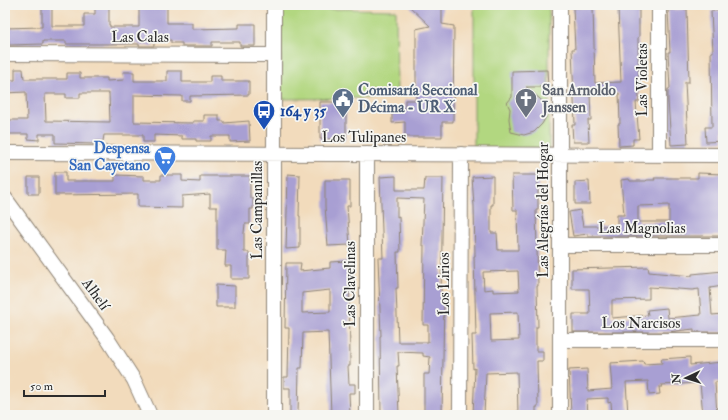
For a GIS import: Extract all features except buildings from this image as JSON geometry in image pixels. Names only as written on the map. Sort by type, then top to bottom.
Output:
[{"type":"street","name":"Las Campanillas","points":[[274,5],[274,415]]},
{"type":"street","name":"Las Alegrías del Hogar","points":[[560,5],[560,415]]},
{"type":"street","name":"Las Violetas","points":[[659,5],[659,154]]},
{"type":"street","name":"Las Calas","points":[[5,54],[274,55]]},
{"type":"street","name":"Los Tulipanes","points":[[5,153],[723,155]]},
{"type":"street","name":"Las Clavelinas","points":[[367,154],[367,415]]},
{"type":"street","name":"Los Lirios","points":[[460,415],[461,154]]},
{"type":"street","name":"Alhelí","points":[[5,198],[107,338],[134,380],[150,415]]},
{"type":"street","name":"Las Magnolias","points":[[560,245],[723,245]]},
{"type":"street","name":"Los Narcisos","points":[[560,340],[723,340]]},
{"type":"green space","points":[[474,5],[549,5],[549,152],[474,152]]},
{"type":"green space","points":[[281,10],[396,10],[397,96],[374,98],[281,99]]},
{"type":"place","name":"Comisaría Seccional Décima - UR X","points":[[343,118]]},
{"type":"place","name":"San Arnoldo Janssen","points":[[526,118]]},
{"type":"place","name":"164 y 35","points":[[264,130]]},
{"type":"place","name":"Despensa San Cayetano","points":[[165,176]]}]
